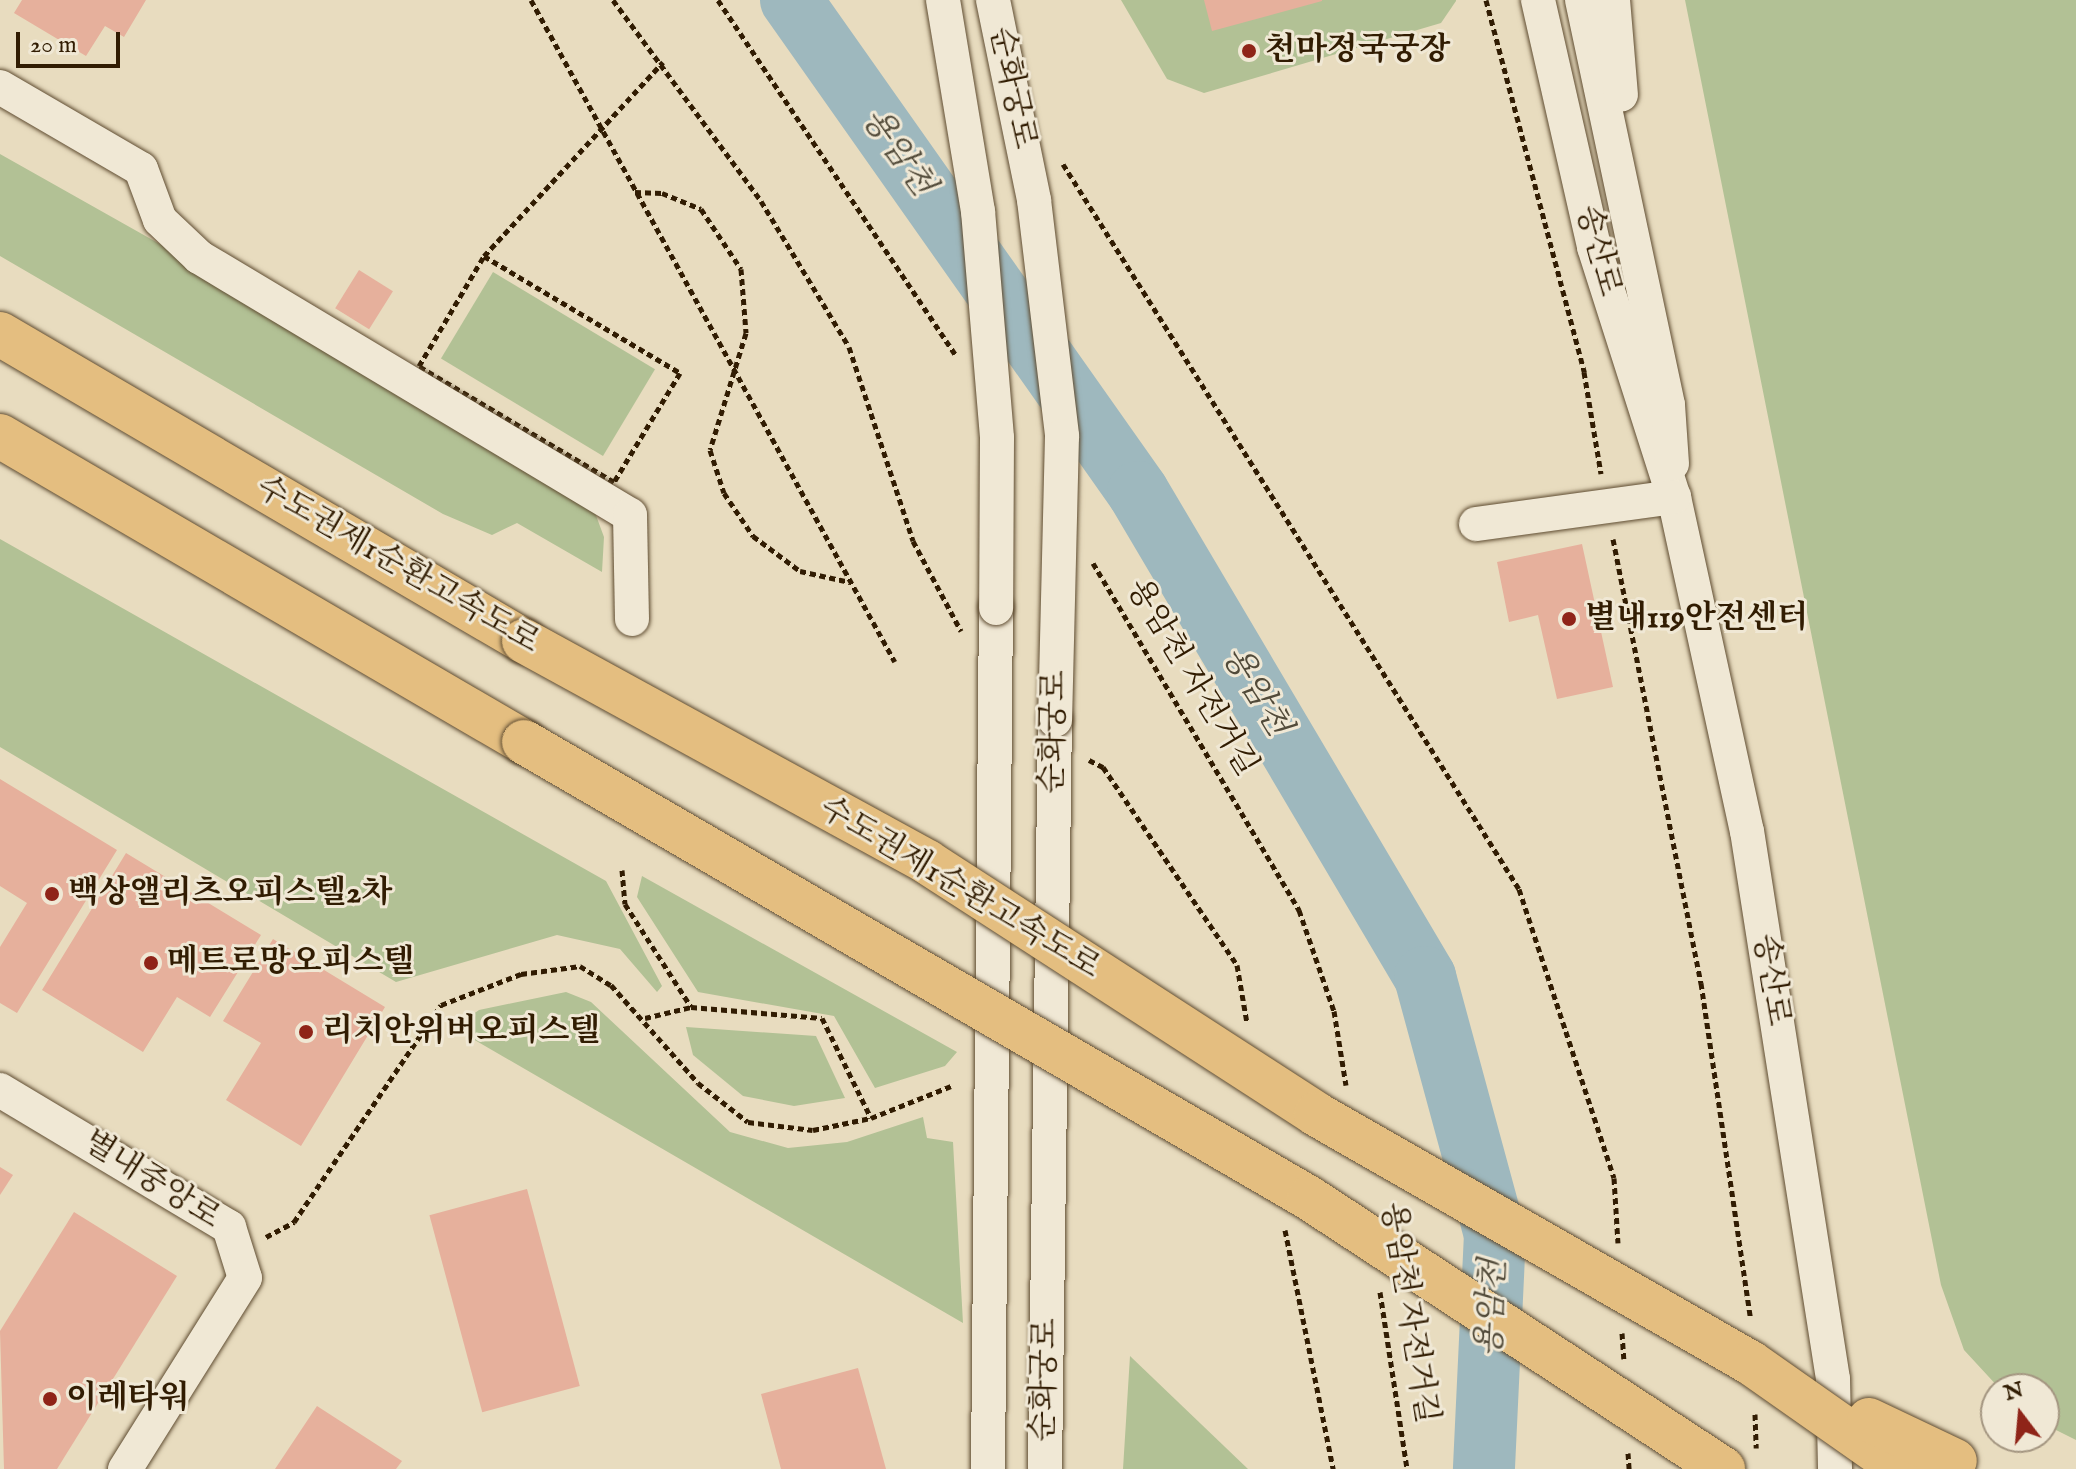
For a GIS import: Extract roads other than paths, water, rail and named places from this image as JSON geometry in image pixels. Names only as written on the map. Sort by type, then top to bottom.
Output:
[{"type":"highway","name":"수도권제1순환고속도로","points":[[0,334],[524,641],[927,862],[1316,1114],[1751,1345],[1902,1469]]},
{"type":"highway","points":[[0,436],[1309,1198],[1740,1461]]},
{"type":"highway","points":[[1751,1345],[1963,1465]]},
{"type":"street","name":"순화궁로","points":[[943,0],[978,211],[997,438],[988,1469]]},
{"type":"street","name":"순화궁로","points":[[993,0],[1034,200],[1062,436],[1045,1469]]},
{"type":"street","points":[[1517,0],[1594,247]]},
{"type":"street","name":"송산로","points":[[1538,0],[1594,247],[1674,497],[1747,831],[1833,1379],[1835,1469]]},
{"type":"street","name":"송산로","points":[[1582,0],[1668,405],[1674,497]]},
{"type":"street","points":[[1613,0],[1633,243]]},
{"type":"street","points":[[0,87],[141,169],[160,220],[199,257],[630,515],[632,619]]},
{"type":"street","points":[[1476,524],[1674,497]]},
{"type":"street","name":"별내중앙로","points":[[0,1090],[229,1227],[245,1278],[125,1469]]},
{"type":"waterway","name":"용암천","points":[[791,0],[1138,492],[1425,977],[1495,1234],[1484,1469]]},
{"type":"place","name":"천마정국궁장","points":[[1249,51]]},
{"type":"place","name":"별내119안전센터","points":[[1569,619]]},
{"type":"place","name":"백상앨리츠오피스텔2차","points":[[52,894]]},
{"type":"place","name":"메트로망오피스텔","points":[[151,963]]},
{"type":"place","name":"리치안위버오피스텔","points":[[306,1032]]},
{"type":"place","name":"이레타워","points":[[50,1399]]}]
